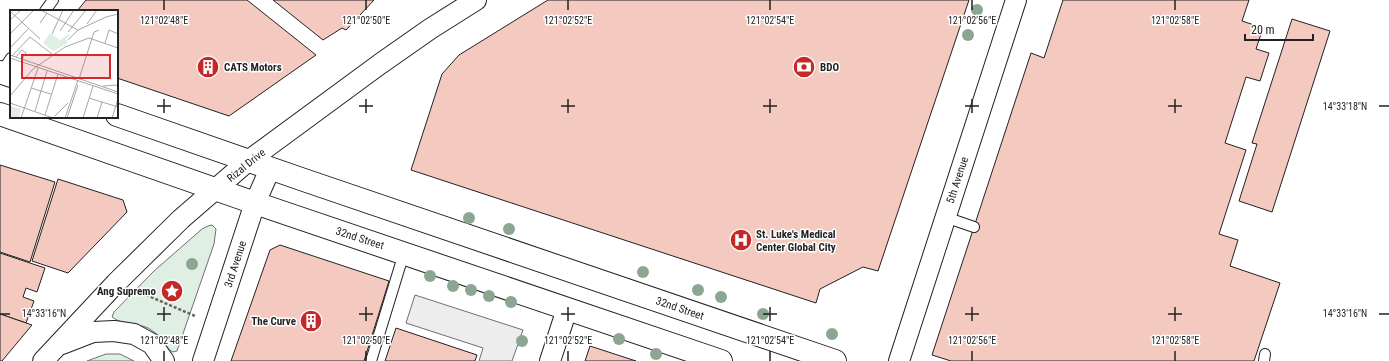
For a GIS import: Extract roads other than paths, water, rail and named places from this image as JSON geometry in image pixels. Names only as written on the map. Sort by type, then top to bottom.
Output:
[{"type":"main road","name":"32nd Street","points":[[0,114],[10,117]]},
{"type":"main road","name":"32nd Street","points":[[118,115],[270,169],[835,361]]},
{"type":"main road","name":"32nd Street","points":[[12,118],[255,203],[721,361]]},
{"type":"street","name":"Rizal Drive","points":[[42,361],[116,283],[181,219],[248,161],[369,72],[430,29],[476,0]]},
{"type":"street","name":"5th Avenue","points":[[899,361],[1016,0]]},
{"type":"street","name":"3rd Avenue","points":[[203,361],[255,203],[270,169]]},
{"type":"street","points":[[550,361],[567,309]]},
{"type":"street","points":[[57,346],[93,332],[114,331],[134,334],[152,344],[164,361]]},
{"type":"lane","points":[[46,10],[53,0]]},
{"type":"lane","points":[[945,217],[974,227]]},
{"type":"lane","points":[[371,361],[404,253]]},
{"type":"place","name":"CATS Motors","points":[[208,67]]},
{"type":"place","name":"BDO","points":[[804,67]]},
{"type":"place","name":"St. Luke's Medical Center Global City","points":[[741,240]]},
{"type":"place","name":"Ang Supremo","points":[[172,291]]},
{"type":"place","name":"The Curve","points":[[311,321]]}]
